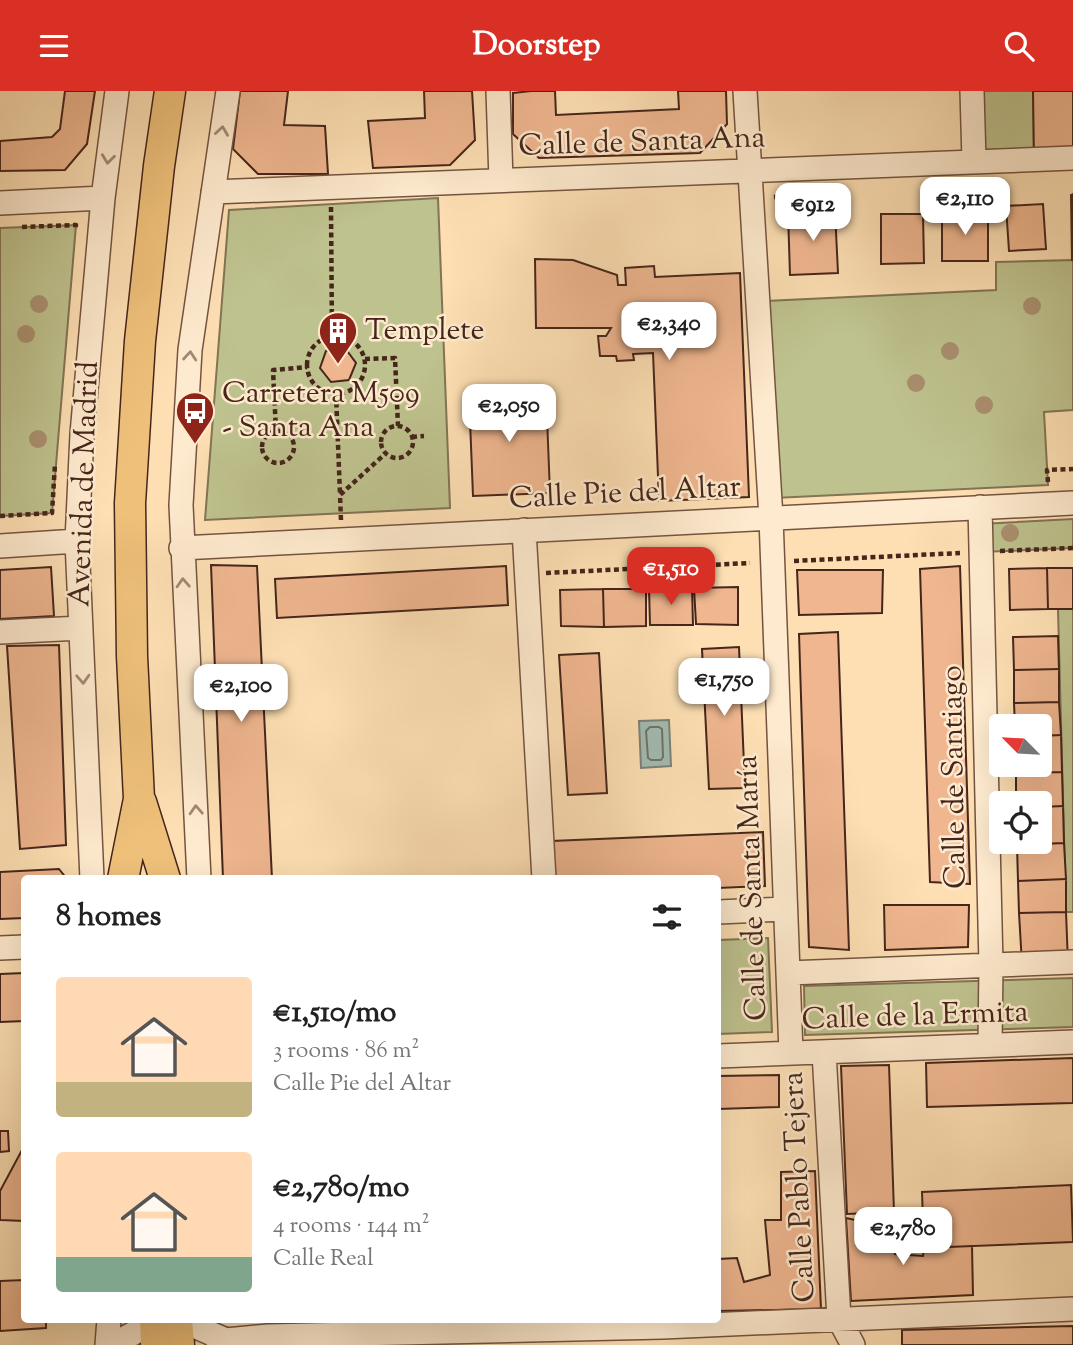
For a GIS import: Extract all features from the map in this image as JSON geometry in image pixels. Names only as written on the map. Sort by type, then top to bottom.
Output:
[{"type":"main road","name":"Avenida de Madrid","points":[[124,875],[139,799],[132,656],[130,503],[140,341],[170,91]]},
{"type":"main road","name":"Avenida de Madrid","points":[[139,799],[164,875]]},
{"type":"main road","points":[[164,1325],[179,1345]]},
{"type":"street","name":"Avenida de Madrid","points":[[92,875],[77,541],[82,434],[103,198],[117,91]]},
{"type":"street","points":[[199,875],[181,548],[183,443],[190,350],[228,91]]},
{"type":"street","points":[[498,91],[501,180]]},
{"type":"street","name":"Calle de Santa María","points":[[745,91],[771,518],[791,1053]]},
{"type":"street","points":[[972,91],[974,161]]},
{"type":"street","name":"Calle de Santa Ana","points":[[213,193],[1073,158]]},
{"type":"street","points":[[0,203],[103,198]]},
{"type":"street","name":"Calle Pie del Altar","points":[[181,548],[980,507],[1067,493]]},
{"type":"street","name":"Calle de Santiago","points":[[980,507],[990,1045]]},
{"type":"street","points":[[524,530],[544,875]]},
{"type":"street","points":[[0,546],[77,541]]},
{"type":"street","points":[[0,632],[81,628]]},
{"type":"street","points":[[721,912],[785,909]]},
{"type":"street","points":[[0,948],[21,947]]},
{"type":"street","name":"Calle de la Ermita","points":[[788,973],[1073,962]]},
{"type":"street","name":"Calle de la Ermita","points":[[721,1056],[1073,1042]]},
{"type":"street","name":"Calle Pablo Tejera","points":[[824,1052],[839,1319]]},
{"type":"street","points":[[109,1323],[109,1345],[164,1325],[222,1343],[267,1328],[352,1340],[449,1326],[637,1323],[667,1336],[839,1319],[1073,1309]]},
{"type":"street","points":[[839,1319],[853,1345]]},
{"type":"path","points":[[331,188],[332,336]]},
{"type":"path","points":[[12,228],[76,225],[74,238]]},
{"type":"path","points":[[332,336],[347,338],[355,343],[365,359],[362,378],[356,386],[349,391],[335,394],[320,390],[312,383],[307,367],[308,355],[313,346],[332,336]]},
{"type":"path","points":[[365,359],[396,358],[398,426]]},
{"type":"path","points":[[276,431],[273,370],[307,367]]},
{"type":"path","points":[[335,394],[342,538]]},
{"type":"path","points":[[398,426],[408,430],[412,437],[413,445],[407,454],[398,458],[386,453],[382,447],[382,437],[388,428],[398,426]]},
{"type":"path","points":[[276,431],[289,435],[294,445],[289,459],[279,463],[265,457],[262,447],[265,437],[276,431]]},
{"type":"path","points":[[412,437],[424,436]]},
{"type":"path","points":[[0,516],[52,513],[57,451]]},
{"type":"path","points":[[340,495],[386,453]]},
{"type":"path","points":[[1067,493],[1048,485],[1047,470],[1073,468]]},
{"type":"path","points":[[538,573],[1073,548]]},
{"type":"green space","points":[[972,91],[1033,91],[1034,160],[974,161]]},
{"type":"green space","points":[[438,198],[450,508],[205,520],[229,210]]},
{"type":"green space","points":[[76,225],[52,513],[0,516],[0,228]]},
{"type":"green space","points":[[1073,260],[1073,410],[1044,412],[1048,485],[774,498],[766,301],[996,290],[996,262]]},
{"type":"green space","points":[[1073,519],[1073,548],[981,552],[981,524]]},
{"type":"green space","points":[[1058,609],[1073,609],[1073,912],[1066,912]]},
{"type":"green space","points":[[768,938],[772,1032],[721,1034],[721,940]]},
{"type":"green space","points":[[1073,978],[1073,1027],[805,1035],[804,986]]},
{"type":"water","points":[[669,720],[671,766],[641,768],[639,721]]},
{"type":"building","points":[[65,91],[95,91],[87,144],[65,170],[0,171],[0,141],[52,137],[60,129]]},
{"type":"building","points":[[240,91],[288,91],[284,125],[325,126],[328,174],[258,174],[233,149]]},
{"type":"building","points":[[424,91],[472,91],[475,140],[450,165],[373,168],[368,121],[425,118]]},
{"type":"building","points":[[555,91],[556,115],[679,109],[678,91],[726,91],[727,124],[700,153],[539,158],[513,134],[513,93]]},
{"type":"building","points":[[1033,91],[1073,91],[1073,158],[1034,160]]},
{"type":"building","points":[[1073,194],[1073,260],[1072,260],[1071,195]]},
{"type":"building","points":[[1043,204],[1046,249],[1009,251],[1006,206]]},
{"type":"building","points":[[835,211],[838,273],[790,275],[788,213]]},
{"type":"building","points":[[988,212],[988,261],[942,261],[942,213]]},
{"type":"building","points":[[881,214],[923,214],[924,263],[881,264]]},
{"type":"building","points":[[535,259],[573,260],[617,275],[618,285],[626,285],[625,268],[654,266],[655,277],[740,273],[749,497],[659,501],[653,353],[633,354],[634,360],[617,361],[616,356],[600,356],[598,336],[606,336],[611,328],[536,328]]},
{"type":"building","name":"Templete","points":[[345,348],[356,363],[349,380],[331,382],[320,368],[326,351]]},
{"type":"building","points":[[546,392],[550,493],[473,496],[469,395]]},
{"type":"building","points":[[211,565],[257,566],[272,875],[223,875]]},
{"type":"building","points":[[506,566],[508,605],[277,618],[275,579]]},
{"type":"building","points":[[960,566],[970,884],[930,882],[920,569]]},
{"type":"building","points":[[51,567],[54,616],[0,619],[0,570]]},
{"type":"building","points":[[1047,568],[1048,609],[1010,610],[1009,569]]},
{"type":"building","points":[[1047,568],[1073,568],[1073,609],[1048,609]]},
{"type":"building","points":[[797,570],[883,570],[882,613],[799,615]]},
{"type":"building","points":[[738,587],[738,625],[696,624],[694,588]]},
{"type":"building","points":[[649,588],[692,588],[693,625],[650,625]]},
{"type":"building","points":[[603,589],[604,627],[561,626],[560,590]]},
{"type":"building","points":[[603,589],[646,589],[646,626],[604,627]]},
{"type":"building","points":[[838,632],[849,950],[809,947],[799,634]]},
{"type":"building","points":[[1058,636],[1059,669],[1014,670],[1013,637]]},
{"type":"building","points":[[59,645],[66,845],[20,849],[7,646]]},
{"type":"building","points":[[739,647],[745,788],[709,789],[702,649]]},
{"type":"building","points":[[599,653],[607,793],[568,795],[559,655]]},
{"type":"building","points":[[1059,669],[1059,702],[1014,703],[1014,670]]},
{"type":"building","points":[[1059,702],[1061,735],[1052,735],[1052,714],[1014,714],[1014,703]]},
{"type":"building","points":[[1052,735],[1061,735],[1062,772],[1052,772]]},
{"type":"building","points":[[1052,772],[1062,772],[1063,806],[1052,806],[1052,791],[1016,791],[1016,777],[1052,777]]},
{"type":"building","points":[[1052,806],[1063,806],[1064,843],[1052,844]]},
{"type":"building","points":[[763,832],[765,886],[721,888],[721,875],[553,875],[552,841]]},
{"type":"building","points":[[1064,843],[1066,879],[1018,881],[1017,854],[1052,854],[1052,844]]},
{"type":"building","points":[[59,869],[64,875],[21,875],[21,918],[0,919],[0,872]]},
{"type":"building","points":[[1066,879],[1066,912],[1019,913],[1018,881]]},
{"type":"building","points":[[884,905],[969,905],[968,947],[885,950]]},
{"type":"building","points":[[1066,912],[1068,963],[1022,964],[1019,913]]},
{"type":"building","points":[[21,973],[21,1021],[0,1022],[0,974]]},
{"type":"building","points":[[1073,1058],[1073,1103],[927,1107],[926,1063]]},
{"type":"building","points":[[889,1065],[894,1212],[847,1214],[841,1066]]},
{"type":"building","points":[[779,1075],[779,1107],[721,1109],[721,1076]]},
{"type":"building","points":[[0,1131],[8,1131],[9,1151],[0,1152]]},
{"type":"building","points":[[21,1152],[21,1221],[0,1220],[0,1191]]},
{"type":"building","points":[[815,1171],[821,1309],[721,1311],[721,1259],[737,1258],[744,1282],[770,1275],[765,1220],[781,1220],[781,1172]]},
{"type":"building","points":[[1071,1185],[1073,1242],[924,1248],[922,1192]]},
{"type":"building","points":[[846,1218],[893,1228],[895,1254],[923,1256],[924,1248],[972,1246],[973,1295],[851,1301]]},
{"type":"building","points":[[21,1280],[21,1323],[46,1323],[46,1328],[0,1331],[0,1281]]},
{"type":"building","points":[[1073,1326],[1073,1345],[902,1345],[902,1330]]},
{"type":"place","name":"Templete","points":[[338,365]]},
{"type":"place","name":"Carretera M509 - Santa Ana","points":[[195,445]]}]
